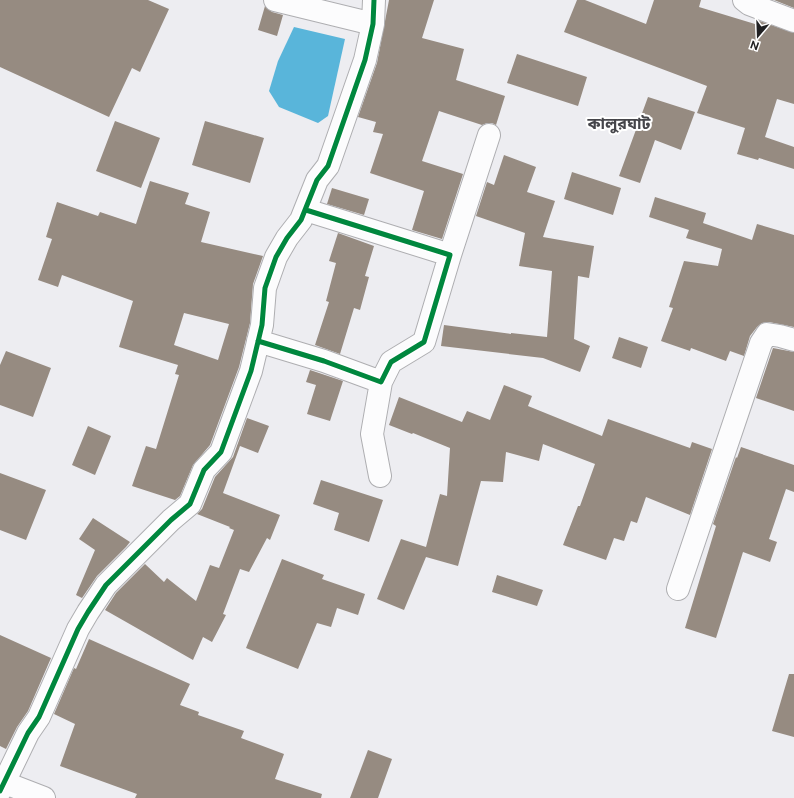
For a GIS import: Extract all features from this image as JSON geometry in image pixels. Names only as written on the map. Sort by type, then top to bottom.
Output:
[{"type":"main road","points":[[275,0],[373,24]]},
{"type":"main road","points":[[44,798],[1,785],[28,733],[39,717],[78,629],[88,612],[106,585],[171,520],[190,504],[204,470],[221,452],[251,371],[262,325],[265,288],[276,257],[287,238],[301,220],[317,180],[328,166],[365,60],[373,24],[374,0]]},
{"type":"main road","points":[[744,0],[749,4],[794,21]]},
{"type":"main road","points":[[380,476],[372,434],[381,382],[391,362],[424,342],[450,255],[489,135]]},
{"type":"main road","points":[[306,210],[450,255]]},
{"type":"main road","points":[[678,589],[761,343],[767,334],[794,340]]},
{"type":"main road","points":[[258,341],[324,361],[381,382]]},
{"type":"water","points":[[294,27],[345,39],[328,116],[318,123],[279,107],[269,91],[278,61]]},
{"type":"building","points":[[0,0],[148,0],[169,9],[140,72],[132,68],[109,117],[0,67]]},
{"type":"building","points":[[389,0],[434,0],[422,38],[464,49],[456,80],[505,96],[496,125],[487,123],[482,125],[439,111],[422,161],[463,174],[442,239],[412,230],[424,191],[370,173],[383,134],[373,132],[376,122],[358,117],[377,63]]},
{"type":"building","points":[[577,0],[585,0],[646,24],[654,0],[701,0],[699,7],[755,24],[757,20],[794,33],[794,104],[777,99],[765,137],[794,147],[794,169],[759,158],[758,160],[737,154],[745,128],[697,113],[707,86],[564,32]]},
{"type":"building","points":[[774,0],[794,0],[794,8]]},
{"type":"building","points":[[265,6],[272,12],[283,15],[277,36],[258,30]]},
{"type":"building","points":[[517,54],[587,77],[578,106],[507,83]]},
{"type":"building","points":[[648,97],[695,112],[681,150],[655,140],[640,183],[619,176]]},
{"type":"building","points":[[115,121],[160,138],[141,188],[96,171]]},
{"type":"building","points":[[205,121],[264,138],[250,183],[192,165]]},
{"type":"building","points":[[504,155],[536,167],[527,192],[555,201],[543,237],[594,246],[589,278],[578,276],[574,339],[590,346],[580,372],[543,358],[441,346],[444,325],[547,337],[552,271],[519,266],[525,233],[476,216],[487,182],[494,185]]},
{"type":"building","points":[[572,172],[621,188],[613,215],[564,199]]},
{"type":"building","points":[[150,181],[189,193],[185,204],[210,212],[201,242],[263,256],[253,284],[250,323],[239,367],[210,445],[193,465],[180,496],[175,500],[132,486],[146,446],[156,449],[179,375],[175,374],[178,365],[119,347],[133,301],[62,275],[58,287],[38,280],[52,239],[46,237],[57,202],[98,216],[100,212],[136,224]],"holes":[[[184,313],[229,324],[218,360],[174,345]]]},
{"type":"building","points":[[332,188],[369,199],[364,215],[327,204]]},
{"type":"building","points":[[655,197],[706,213],[703,223],[752,240],[757,224],[794,235],[794,327],[769,322],[762,323],[750,336],[744,356],[730,351],[726,361],[691,348],[690,351],[661,341],[673,308],[669,307],[684,261],[718,266],[722,249],[686,238],[689,230],[649,217]]},
{"type":"building","points":[[338,233],[374,246],[365,276],[369,277],[360,310],[354,308],[340,354],[315,345],[329,302],[326,301],[336,263],[329,261]]},
{"type":"building","points":[[619,337],[648,347],[641,368],[612,358]]},
{"type":"building","points":[[773,348],[794,352],[794,411],[756,398]]},
{"type":"building","points":[[6,351],[51,368],[33,417],[0,405],[0,365]]},
{"type":"building","points":[[310,370],[343,381],[330,421],[307,414],[316,385],[306,382]]},
{"type":"building","points":[[504,385],[532,396],[528,406],[602,436],[608,419],[690,448],[692,442],[712,449],[690,515],[646,497],[637,523],[631,521],[624,541],[614,538],[606,560],[563,545],[578,506],[580,506],[595,464],[543,444],[539,461],[506,452],[503,482],[481,481],[458,566],[426,557],[404,610],[377,599],[401,539],[426,547],[440,494],[447,496],[450,448],[389,425],[399,397],[462,422],[467,411],[490,420]]},
{"type":"building","points":[[247,418],[269,426],[258,453],[240,446],[223,493],[280,515],[270,540],[267,538],[249,572],[240,569],[223,614],[226,615],[212,642],[203,637],[193,660],[105,610],[116,593],[145,564],[164,582],[167,578],[196,601],[210,565],[219,568],[234,530],[197,514],[202,509],[215,477],[233,457]]},
{"type":"building","points":[[88,426],[111,436],[95,475],[72,465]]},
{"type":"building","points":[[741,447],[794,465],[794,492],[786,489],[769,539],[777,542],[770,562],[743,552],[716,638],[685,628],[716,526],[713,524],[736,457],[737,458]]},
{"type":"building","points":[[0,473],[46,490],[26,540],[0,530]]},
{"type":"building","points":[[321,480],[383,500],[369,542],[334,530],[339,513],[313,504]]},
{"type":"building","points":[[93,518],[130,542],[97,576],[82,598],[76,595],[95,550],[79,539]]},
{"type":"building","points":[[282,559],[324,575],[322,579],[365,594],[358,615],[337,608],[331,627],[317,623],[298,669],[246,648]]},
{"type":"building","points":[[497,575],[543,590],[537,606],[492,592]]},
{"type":"building","points":[[0,635],[51,658],[28,711],[17,727],[6,749],[0,746]]},
{"type":"building","points":[[89,639],[190,684],[180,705],[199,712],[198,715],[244,731],[241,738],[284,754],[275,779],[322,794],[321,798],[135,798],[137,794],[60,766],[75,724],[54,714],[74,668],[76,669]]},
{"type":"building","points":[[789,674],[794,674],[794,737],[772,731]]},
{"type":"building","points":[[368,750],[392,759],[378,798],[350,798]]},
{"type":"cycle path","points":[[0,791],[28,733],[39,717],[78,629],[88,612],[106,585],[171,520],[190,504],[204,470],[221,452],[251,371],[262,325],[265,288],[276,257],[287,238],[301,220],[317,180],[328,166],[365,60],[373,24],[374,0]]},
{"type":"cycle path","points":[[258,341],[324,361],[381,382],[391,362],[424,342],[450,255],[306,210]]},
{"type":"district","name":"কালুরঘাট","points":[[619,123]]}]
